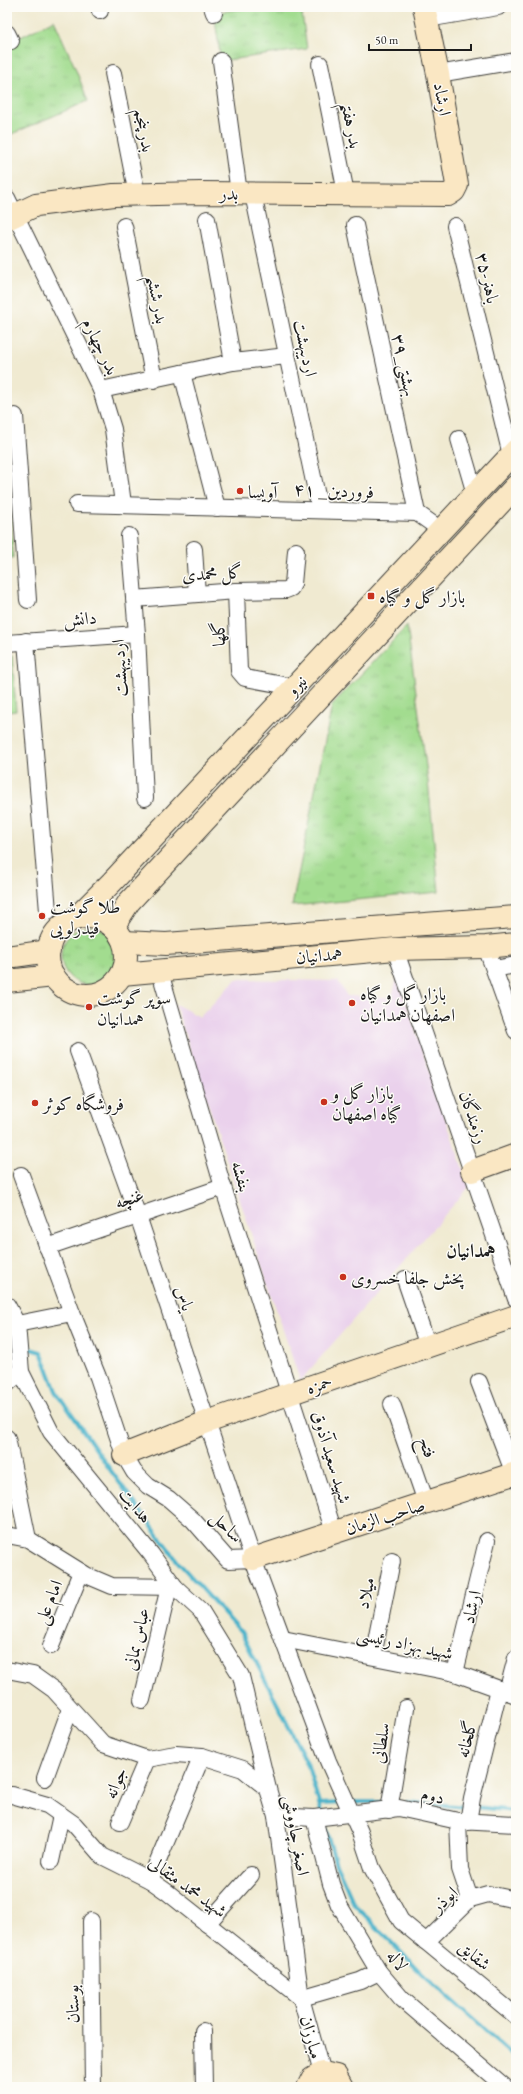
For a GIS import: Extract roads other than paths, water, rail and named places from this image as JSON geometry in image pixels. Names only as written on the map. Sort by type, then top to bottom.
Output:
[{"type":"main road","name":"ارشاد","points":[[426,13],[457,185],[454,191]]},
{"type":"main road","name":"بدر","points":[[9,211],[36,205],[114,195],[346,193],[448,195],[454,191]]},
{"type":"main road","name":"نیرو","points":[[74,919],[112,882],[513,452]]},
{"type":"main road","name":"نیرو","points":[[118,934],[129,902],[516,486]]},
{"type":"main road","points":[[112,882],[129,902]]},
{"type":"main road","points":[[88,917],[101,920],[118,934],[126,964],[122,974],[115,984],[106,991],[88,995],[71,992],[61,985],[54,976],[49,964],[48,951],[51,941],[57,931],[74,919],[88,917]]},
{"type":"main road","name":"همدانیان","points":[[118,934],[166,944],[516,917]]},
{"type":"main road","name":"همدانیان","points":[[122,974],[159,969],[395,948],[486,947],[516,944]]},
{"type":"main road","points":[[7,957],[48,951]]},
{"type":"main road","points":[[7,981],[54,976]]},
{"type":"main road","points":[[472,1171],[516,1155]]},
{"type":"main road","name":"حمزه","points":[[124,1455],[207,1422],[516,1316]]},
{"type":"main road","name":"صاحب الزمان","points":[[253,1559],[426,1502],[515,1475]]},
{"type":"main road","name":"مبارزان","points":[[315,2080],[336,2076],[342,2087]]},
{"type":"street","points":[[426,13],[498,7]]},
{"type":"street","points":[[221,61],[246,193]]},
{"type":"street","points":[[438,74],[516,61]]},
{"type":"street","name":"بدر هفتم","points":[[320,64],[346,193]]},
{"type":"street","name":"بدر پنجم","points":[[113,73],[137,195]]},
{"type":"street","name":"اردیبهشت","points":[[246,193],[287,356],[320,510]]},
{"type":"street","name":"بدر چهارم","points":[[9,211],[101,390],[113,430],[123,504]]},
{"type":"street","points":[[206,219],[233,362]]},
{"type":"street","name":"۳۹_بهشتی","points":[[355,225],[417,513]]},
{"type":"street","name":"بدر ششم","points":[[124,226],[154,380]]},
{"type":"street","name":"۳۵-باهنر","points":[[455,226],[513,452]]},
{"type":"street","points":[[101,390],[154,380],[233,362],[287,356]]},
{"type":"street","points":[[182,373],[217,508]]},
{"type":"street","points":[[15,416],[13,467],[28,600]]},
{"type":"street","points":[[459,439],[475,494]]},
{"type":"street","name":"۴۱ _فروردین","points":[[77,504],[123,504],[417,513]]},
{"type":"street","points":[[417,513],[441,530]]},
{"type":"street","name":"اردیبهشت","points":[[129,536],[137,634],[145,798]]},
{"type":"street","points":[[194,549],[197,594]]},
{"type":"street","name":"گل محمدی","points":[[134,599],[197,594],[286,590],[291,588],[296,551]]},
{"type":"street","name":"گلها","points":[[236,592],[239,671],[245,678],[294,687]]},
{"type":"street","name":"دانش","points":[[7,643],[137,634]]},
{"type":"street","points":[[26,641],[48,911]]},
{"type":"street","points":[[486,947],[516,1030]]},
{"type":"street","name":"رزمندگان","points":[[395,948],[516,1299]]},
{"type":"street","points":[[494,969],[516,965]]},
{"type":"street","name":"بنفشه","points":[[159,969],[223,1187],[291,1393]]},
{"type":"street","name":"یاس","points":[[78,1050],[138,1216],[253,1559]]},
{"type":"street","name":"ساحل","points":[[21,1175],[72,1313],[98,1377],[124,1455],[134,1472],[148,1486],[169,1499],[193,1520],[228,1560],[253,1559],[328,1760],[343,1794]]},
{"type":"street","name":"غنچه","points":[[47,1247],[223,1187]]},
{"type":"street","points":[[405,1279],[428,1346]]},
{"type":"street","name":"هدایت","points":[[7,1305],[18,1327],[21,1366],[51,1432],[151,1554],[172,1587],[201,1611],[241,1676],[268,1789]]},
{"type":"street","points":[[18,1327],[72,1313]]},
{"type":"street","points":[[7,1384],[21,1366]]},
{"type":"street","points":[[479,1382],[515,1475]]},
{"type":"street","name":"شهید سعید آذوق","points":[[291,1393],[334,1532]]},
{"type":"street","name":"فتح","points":[[392,1404],[426,1502]]},
{"type":"street","points":[[7,1438],[28,1538]]},
{"type":"street","points":[[7,1535],[28,1538],[81,1572],[112,1586],[172,1587]]},
{"type":"street","name":"ارشاد","points":[[455,1674],[487,1541]]},
{"type":"street","name":"میلاد","points":[[373,1656],[392,1561]]},
{"type":"street","name":"امام علی","points":[[51,1646],[81,1572]]},
{"type":"street","name":"عباس بمانی","points":[[142,1700],[172,1587]]},
{"type":"street","name":"شهید بهزاد رئیسی","points":[[283,1639],[373,1656],[455,1674],[507,1692]]},
{"type":"street","name":"گلخانه","points":[[470,1899],[460,1868],[463,1822],[507,1692],[516,1658]]},
{"type":"street","name":"اصغر چاووشی","points":[[7,1670],[33,1675],[54,1690],[70,1710],[104,1744],[147,1759],[176,1754],[202,1756],[243,1768],[268,1789],[276,1816],[301,1998]]},
{"type":"street","name":"سلطانی","points":[[389,1810],[406,1708]]},
{"type":"street","points":[[45,1778],[70,1710]]},
{"type":"street","points":[[150,1880],[202,1756]]},
{"type":"street","name":"جوانه","points":[[120,1822],[147,1759]]},
{"type":"street","name":"لاله","points":[[343,1794],[348,1813],[372,1868],[401,1921],[426,1942]]},
{"type":"street","name":"شهید محمد مثقالی","points":[[7,1795],[12,1795],[47,1805],[74,1824],[102,1856],[150,1880],[301,1998]]},
{"type":"street","name":"دوم","points":[[276,1816],[314,1818],[399,1808],[463,1822],[516,1824]]},
{"type":"street","points":[[51,1861],[61,1815]]},
{"type":"street","name":"لاله","points":[[314,1818],[330,1884],[339,1905],[379,1972],[402,1999],[505,2087]]},
{"type":"street","points":[[207,1924],[251,1875]]},
{"type":"street","name":"ابوذر","points":[[426,1942],[470,1899],[488,1894],[516,1900]]},
{"type":"street","name":"بوستان","points":[[91,1921],[93,2087]]},
{"type":"street","name":"شقایق","points":[[426,1942],[516,2016]]},
{"type":"street","points":[[301,1998],[360,1981],[379,1972]]},
{"type":"street","name":"مبارزان","points":[[301,1998],[315,2080]]},
{"type":"street","points":[[203,2031],[204,2087]]},
{"type":"waterway","points":[[7,1343],[14,1345]]},
{"type":"waterway","points":[[23,1347],[41,1352],[56,1391],[111,1471],[178,1562],[241,1632],[307,1763],[322,1813]]},
{"type":"waterway","points":[[351,1802],[386,1802]]},
{"type":"waterway","points":[[407,1802],[468,1807]]},
{"type":"waterway","points":[[319,1804],[342,1803]]},
{"type":"waterway","points":[[475,1807],[516,1811]]},
{"type":"waterway","points":[[323,1820],[336,1864],[354,1904],[422,1974],[516,2058]]},
{"type":"place","name":"آویسا","points":[[240,491]]},
{"type":"place","name":"بازار گل و گیاه","points":[[371,596]]},
{"type":"place","name":"طلا گوشت قیدرلویی","points":[[42,916]]},
{"type":"place","name":"بازار گل و گیاه اصفهان همدانیان","points":[[352,1003]]},
{"type":"place","name":"سوپر گوشت همدانیان","points":[[89,1007]]},
{"type":"place","name":"بازار گل و گیاه اصفهان","points":[[324,1102]]},
{"type":"place","name":"فروشگاه کوثر","points":[[35,1103]]},
{"type":"place","name":"پخش جلفا خسروی","points":[[343,1277]]},
{"type":"district","name":"همدانیان","points":[[471,1250]]}]
